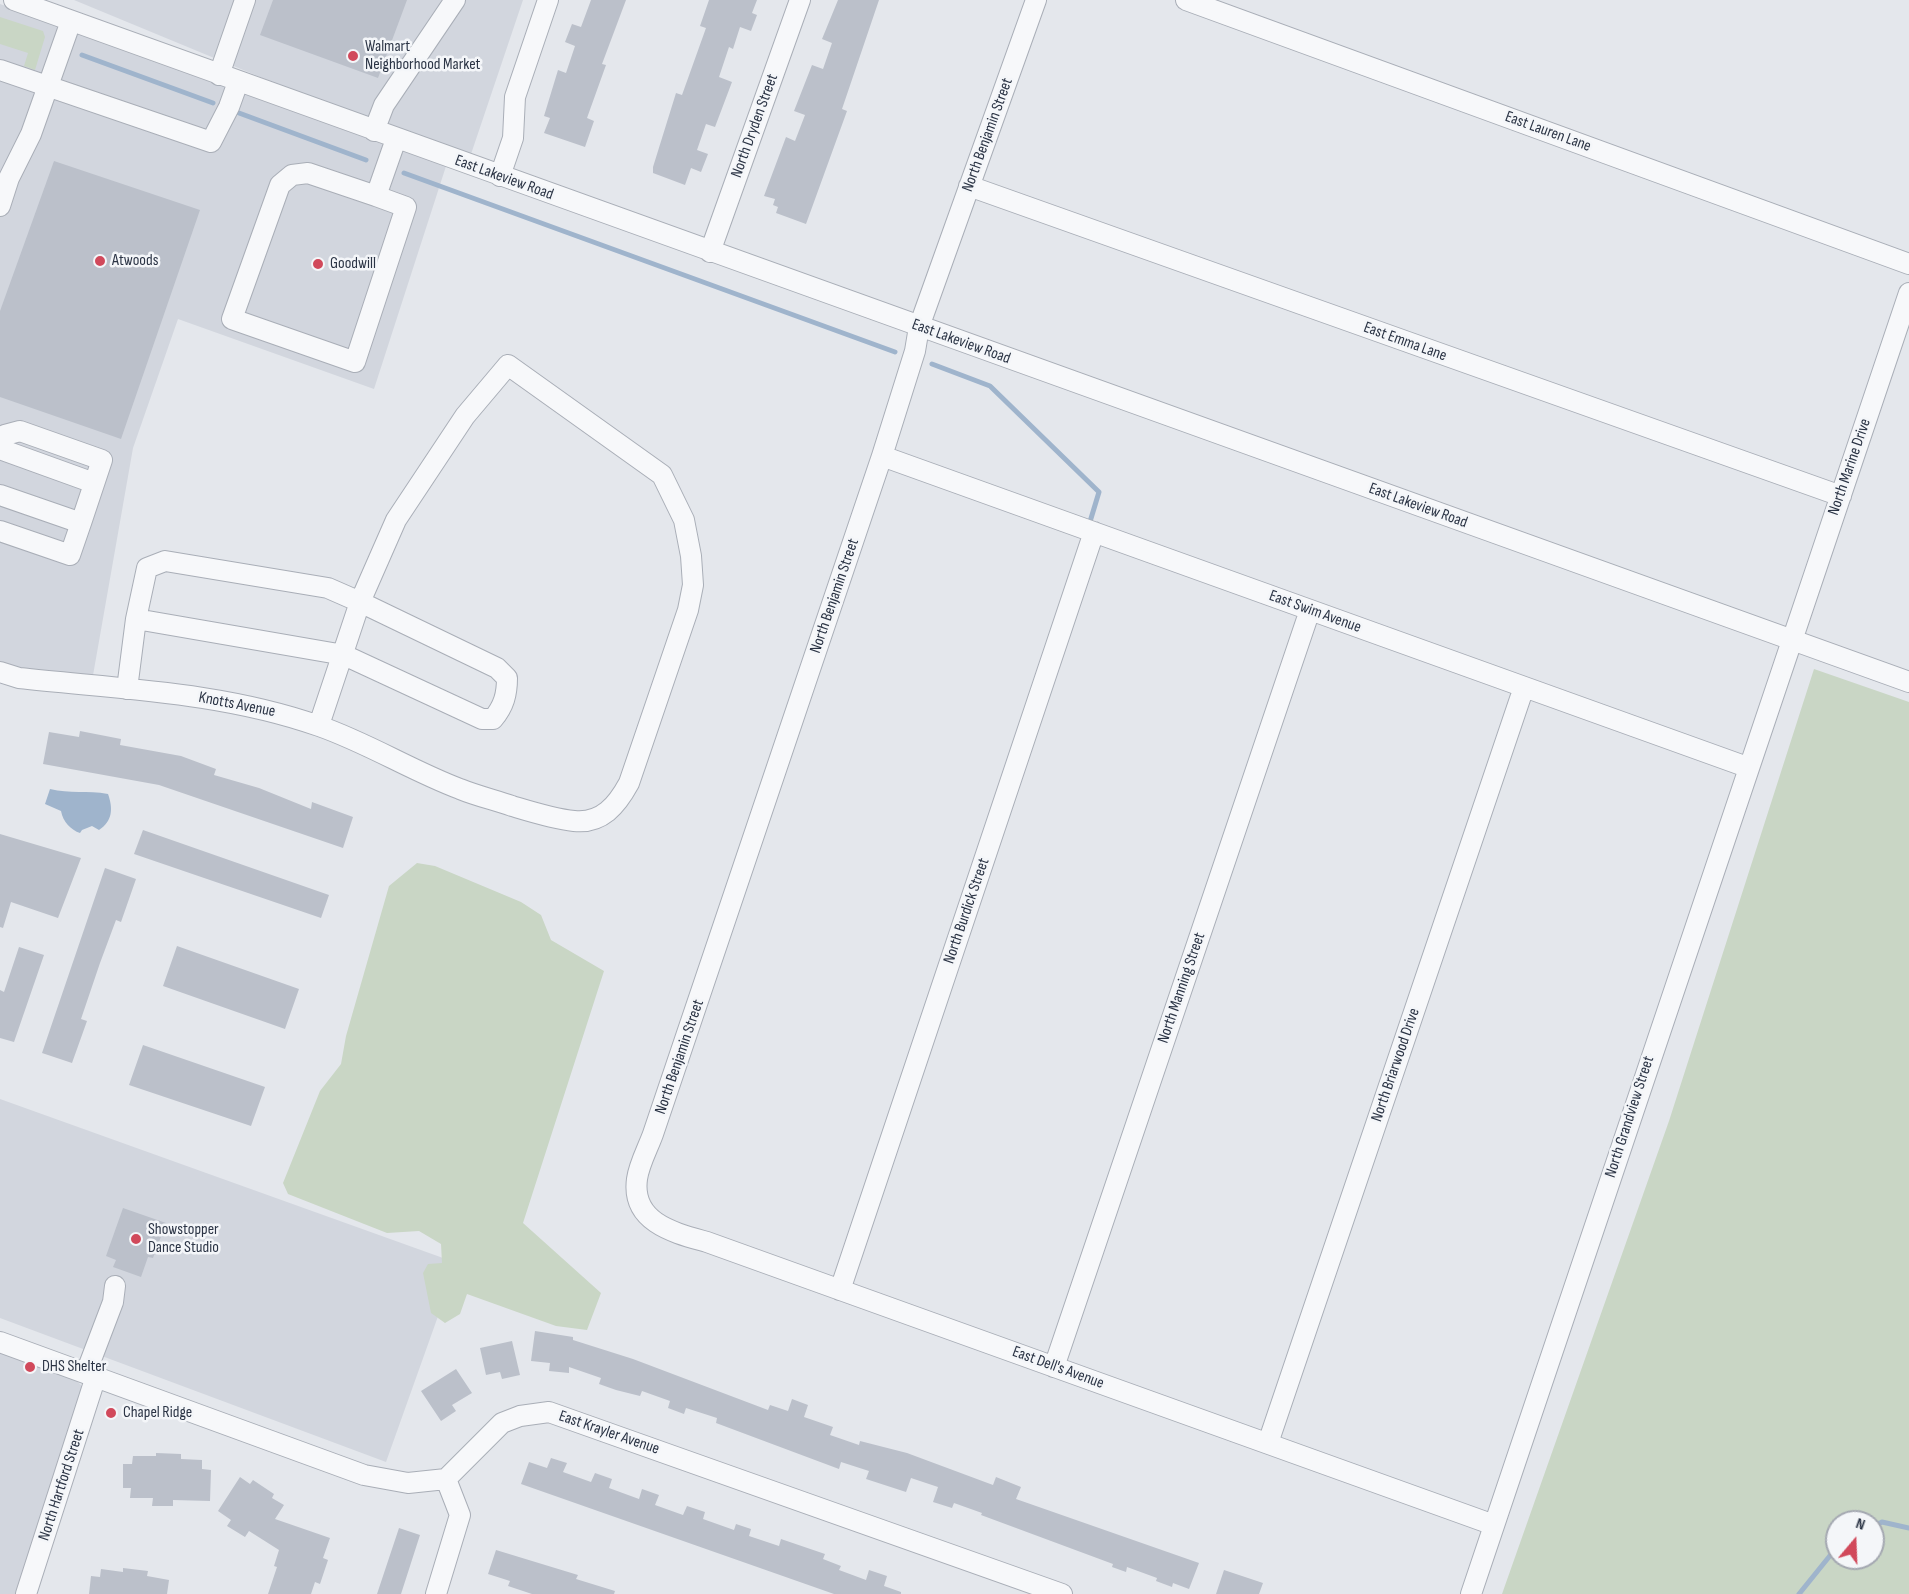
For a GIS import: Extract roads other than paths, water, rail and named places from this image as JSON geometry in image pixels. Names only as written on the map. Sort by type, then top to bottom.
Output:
[{"type":"street","name":"East Lakeview Road","points":[[14,0],[1909,682]]},
{"type":"street","points":[[219,75],[245,0]]},
{"type":"street","points":[[374,131],[384,105],[455,0]]},
{"type":"street","points":[[500,176],[513,138],[515,97],[548,0]]},
{"type":"street","name":"North Dryden Street","points":[[710,252],[800,0]]},
{"type":"street","name":"North Benjamin Street","points":[[637,1192],[636,1180],[640,1167],[657,1123],[882,456],[915,351],[919,327],[1036,0]]},
{"type":"street","name":"East Lauren Lane","points":[[1186,0],[1909,264]]},
{"type":"street","points":[[0,206],[9,178],[31,134],[70,21]]},
{"type":"street","points":[[0,70],[211,142],[229,107],[238,82]]},
{"type":"street","points":[[376,196],[396,139]]},
{"type":"street","points":[[308,173],[376,196],[406,207],[355,362],[232,319],[280,185],[292,175],[308,173]]},
{"type":"street","name":"East Emma Lane","points":[[969,186],[1841,496]]},
{"type":"street","name":"North Marine Drive","points":[[1792,641],[1909,293]]},
{"type":"street","name":"Knotts Avenue","points":[[0,672],[19,678],[207,698],[258,707],[319,725],[365,743],[401,763],[459,789],[529,811],[574,821],[593,820],[606,814],[619,802],[629,783],[683,632],[692,593],[691,556],[676,499],[662,475],[508,365],[465,416],[396,520],[360,602]]},
{"type":"street","points":[[0,449],[94,483],[70,555],[0,531]]},
{"type":"street","name":"East Swim Avenue","points":[[882,456],[1747,767]]},
{"type":"street","points":[[0,495],[81,523]]},
{"type":"street","name":"North Burdick Street","points":[[840,1290],[1094,532]]},
{"type":"street","points":[[127,689],[136,619],[147,568],[165,561],[328,588],[497,668],[507,678],[505,700],[493,719],[474,717],[344,655],[136,619]]},
{"type":"street","points":[[319,725],[360,602]]},
{"type":"street","name":"North Manning Street","points":[[1054,1366],[1310,610]]},
{"type":"street","name":"North Grandview Street","points":[[1471,1594],[1747,767],[1792,641]]},
{"type":"street","name":"North Briarwood Drive","points":[[1268,1443],[1524,687]]},
{"type":"street","name":"East Dell's Avenue","points":[[637,1192],[646,1213],[664,1229],[1054,1366],[1494,1525]]},
{"type":"street","name":"North Hartford Street","points":[[26,1594],[113,1302],[115,1286]]},
{"type":"street","points":[[0,1342],[364,1475],[408,1483],[446,1479],[460,1515],[436,1594]]},
{"type":"street","name":"East Krayler Avenue","points":[[446,1479],[502,1424],[520,1416],[549,1412],[1029,1588],[1062,1594]]},
{"type":"water","points":[[50,789],[108,794],[111,814],[107,823],[99,830],[92,826],[80,833],[77,832],[66,822],[61,811],[45,804]]},
{"type":"waterway","points":[[82,55],[213,103]]},
{"type":"waterway","points":[[239,113],[366,160]]},
{"type":"waterway","points":[[404,173],[895,352]]},
{"type":"waterway","points":[[932,364],[990,386],[1099,492],[1089,525]]},
{"type":"waterway","points":[[1885,1523],[1909,1528]]},
{"type":"waterway","points":[[1799,1594],[1825,1562]]},
{"type":"place","name":"Walmart Neighborhood Market","points":[[353,56]]},
{"type":"place","name":"Atwoods","points":[[100,261]]},
{"type":"place","name":"Goodwill","points":[[318,264]]},
{"type":"place","name":"Showstopper Dance Studio","points":[[136,1239]]},
{"type":"place","name":"DHS Shelter","points":[[30,1367]]},
{"type":"place","name":"Chapel Ridge","points":[[111,1413]]}]
